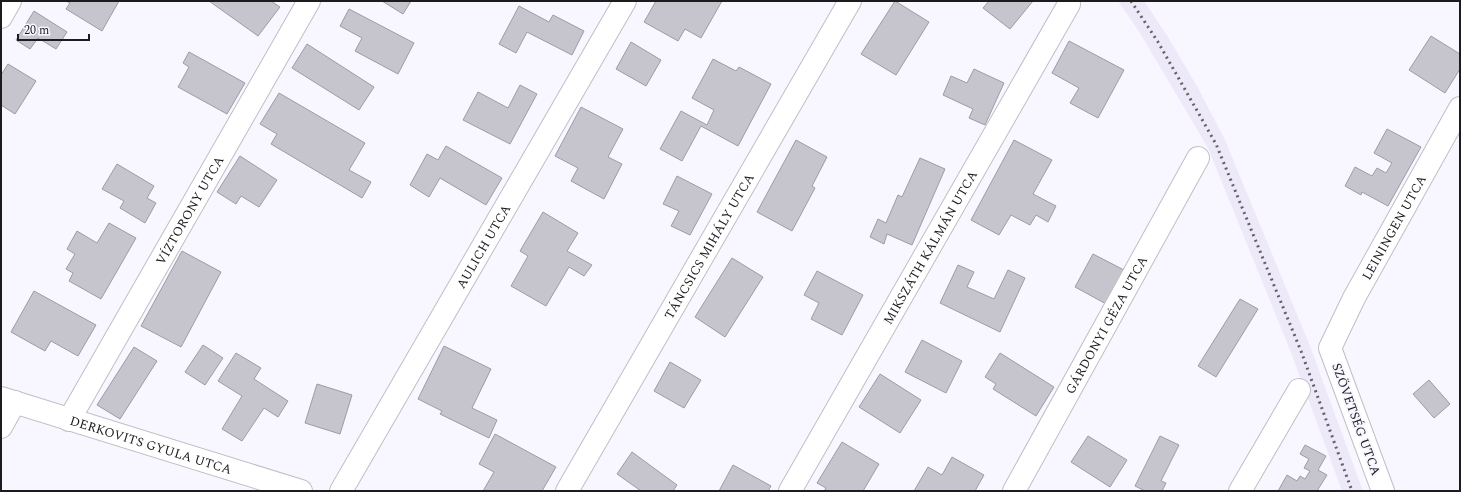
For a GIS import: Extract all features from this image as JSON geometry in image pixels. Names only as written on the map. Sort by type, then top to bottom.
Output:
[{"type":"street","points":[[1,17],[10,1]]},
{"type":"street","name":"VÍZTORONY UTCA","points":[[69,420],[309,1]]},
{"type":"street","name":"AULICH UTCA","points":[[341,491],[625,1]]},
{"type":"street","name":"TÁNCSICS MIHÁLY UTCA","points":[[567,491],[850,1]]},
{"type":"street","name":"MIKSZÁTH KÁLMÁN UTCA","points":[[790,491],[1069,4]]},
{"type":"street","name":"LEININGEN UTCA","points":[[1330,348],[1354,298],[1460,108]]},
{"type":"street","name":"GÁRDONYI GÉZA UTCA","points":[[1014,491],[1198,158]]},
{"type":"street","name":"SZÖVETSÉG UTCA","points":[[1330,348],[1383,491]]},
{"type":"street","points":[[1240,491],[1299,390]]},
{"type":"street","points":[[1,427],[8,400]]},
{"type":"street","name":"DERKOVITS GYULA UTCA","points":[[8,400],[276,487],[301,491]]},
{"type":"shaded area","points":[[1118,1],[1144,1],[1168,37],[1198,88],[1225,140],[1310,346],[1363,491],[1342,491],[1292,355],[1208,148],[1140,33]]},
{"type":"building","points":[[66,1],[119,1],[102,31],[66,9],[70,3]]},
{"type":"building","points":[[209,1],[271,1],[280,7],[258,36]]},
{"type":"building","points":[[382,1],[411,1],[403,14]]},
{"type":"building","points":[[656,1],[722,1],[701,38],[685,29],[678,41],[644,22]]},
{"type":"building","points":[[895,1],[929,22],[896,75],[861,54]]},
{"type":"building","points":[[989,1],[1033,1],[1010,29],[983,8]]},
{"type":"building","points":[[519,6],[549,22],[553,15],[584,31],[572,55],[527,32],[516,53],[499,44]]},
{"type":"building","points":[[349,9],[414,43],[398,74],[355,51],[362,38],[340,26]]},
{"type":"building","points":[[34,11],[67,32],[56,49],[38,38],[30,49],[16,40]]},
{"type":"building","points":[[1431,36],[1460,54],[1460,69],[1445,93],[1409,70]]},
{"type":"building","points":[[1069,41],[1124,70],[1098,118],[1070,103],[1079,88],[1052,73]]},
{"type":"building","points":[[631,42],[661,60],[646,86],[616,69]]},
{"type":"building","points":[[307,44],[374,87],[359,110],[292,68]]},
{"type":"building","points":[[189,52],[245,83],[227,114],[178,87],[189,67],[183,63]]},
{"type":"building","points":[[713,59],[736,71],[739,67],[771,84],[738,146],[701,126],[682,161],[660,149],[681,111],[707,125],[714,110],[692,98]]},
{"type":"building","points":[[8,64],[36,81],[15,114],[1,105],[1,75]]},
{"type":"building","points":[[974,69],[1004,83],[985,125],[969,118],[973,109],[943,95],[951,76],[967,83]]},
{"type":"building","points":[[520,85],[537,94],[510,144],[463,120],[478,92],[508,108]]},
{"type":"building","points":[[279,93],[365,143],[349,170],[371,182],[362,198],[271,144],[277,134],[260,124]]},
{"type":"building","points":[[581,107],[623,129],[608,157],[622,164],[604,199],[571,181],[578,168],[555,156]]},
{"type":"building","points":[[1387,129],[1421,147],[1388,206],[1362,192],[1361,195],[1345,186],[1355,167],[1372,176],[1377,168],[1386,173],[1392,163],[1374,153]]},
{"type":"building","points":[[796,140],[827,157],[812,186],[815,188],[792,231],[757,212]]},
{"type":"building","points":[[1014,140],[1052,160],[1033,194],[1056,206],[1048,222],[1036,215],[1030,225],[1011,215],[999,235],[971,220]]},
{"type":"building","points":[[446,146],[502,178],[486,205],[440,178],[429,197],[410,185],[427,154],[438,160]]},
{"type":"building","points":[[240,156],[277,180],[259,207],[241,196],[236,204],[217,192]]},
{"type":"building","points":[[920,158],[945,169],[912,245],[887,234],[884,244],[870,237],[878,219],[886,223],[898,195],[902,197]]},
{"type":"building","points":[[117,164],[154,186],[147,198],[156,203],[145,223],[120,208],[124,201],[102,189]]},
{"type":"building","points":[[677,176],[712,194],[690,235],[671,226],[679,211],[663,204]]},
{"type":"building","points":[[543,212],[578,233],[567,251],[592,265],[584,276],[569,267],[546,306],[511,286],[528,256],[520,251]]},
{"type":"building","points":[[109,223],[136,238],[101,299],[69,281],[73,273],[66,269],[75,254],[67,249],[77,231],[97,243]]},
{"type":"building","points":[[182,251],[221,272],[181,347],[141,326]]},
{"type":"building","points":[[1093,254],[1126,271],[1108,305],[1075,287]]},
{"type":"building","points":[[732,258],[763,277],[725,337],[695,317]]},
{"type":"building","points":[[958,265],[974,272],[967,287],[994,299],[1008,270],[1025,278],[1000,332],[940,303]]},
{"type":"building","points":[[817,271],[863,295],[842,335],[811,319],[819,303],[804,295]]},
{"type":"building","points":[[34,291],[96,325],[78,356],[51,341],[45,351],[11,332]]},
{"type":"building","points":[[1240,299],[1258,309],[1216,377],[1198,366]]},
{"type":"building","points":[[922,340],[962,361],[946,393],[905,372]]},
{"type":"building","points":[[203,345],[223,358],[205,385],[185,372]]},
{"type":"building","points":[[444,346],[491,369],[472,408],[497,420],[489,438],[440,414],[442,411],[418,399]]},
{"type":"building","points":[[134,347],[157,361],[120,419],[97,405]]},
{"type":"building","points":[[236,353],[261,368],[254,379],[288,401],[278,417],[264,408],[242,441],[222,429],[242,396],[218,381]]},
{"type":"building","points":[[1000,353],[1054,387],[1036,416],[993,389],[996,384],[985,377]]},
{"type":"building","points":[[670,362],[701,380],[684,408],[654,391]]},
{"type":"building","points":[[880,374],[921,400],[900,433],[859,407]]},
{"type":"building","points":[[1429,380],[1450,404],[1434,418],[1413,394]]},
{"type":"building","points":[[317,384],[352,395],[340,434],[305,423]]},
{"type":"building","points":[[495,434],[556,467],[542,491],[483,491],[494,472],[479,464]]},
{"type":"building","points":[[1088,436],[1127,460],[1110,487],[1071,462]]},
{"type":"building","points":[[1160,436],[1179,445],[1161,481],[1166,483],[1162,491],[1145,491],[1135,486]]},
{"type":"building","points":[[842,442],[879,464],[863,491],[824,491],[826,488],[817,483]]},
{"type":"building","points":[[1305,445],[1326,456],[1318,470],[1327,475],[1317,491],[1278,491],[1287,475],[1297,481],[1300,476],[1305,479],[1310,471],[1304,468],[1309,459],[1300,454]]},
{"type":"building","points":[[632,452],[677,485],[673,491],[641,491],[617,474]]},
{"type":"building","points":[[952,457],[984,475],[975,491],[914,491],[928,467],[942,475]]},
{"type":"building","points":[[733,465],[771,486],[768,491],[719,491]]},
{"type":"railway","points":[[1131,1],[1158,42],[1216,144],[1301,351],[1352,491]]}]
